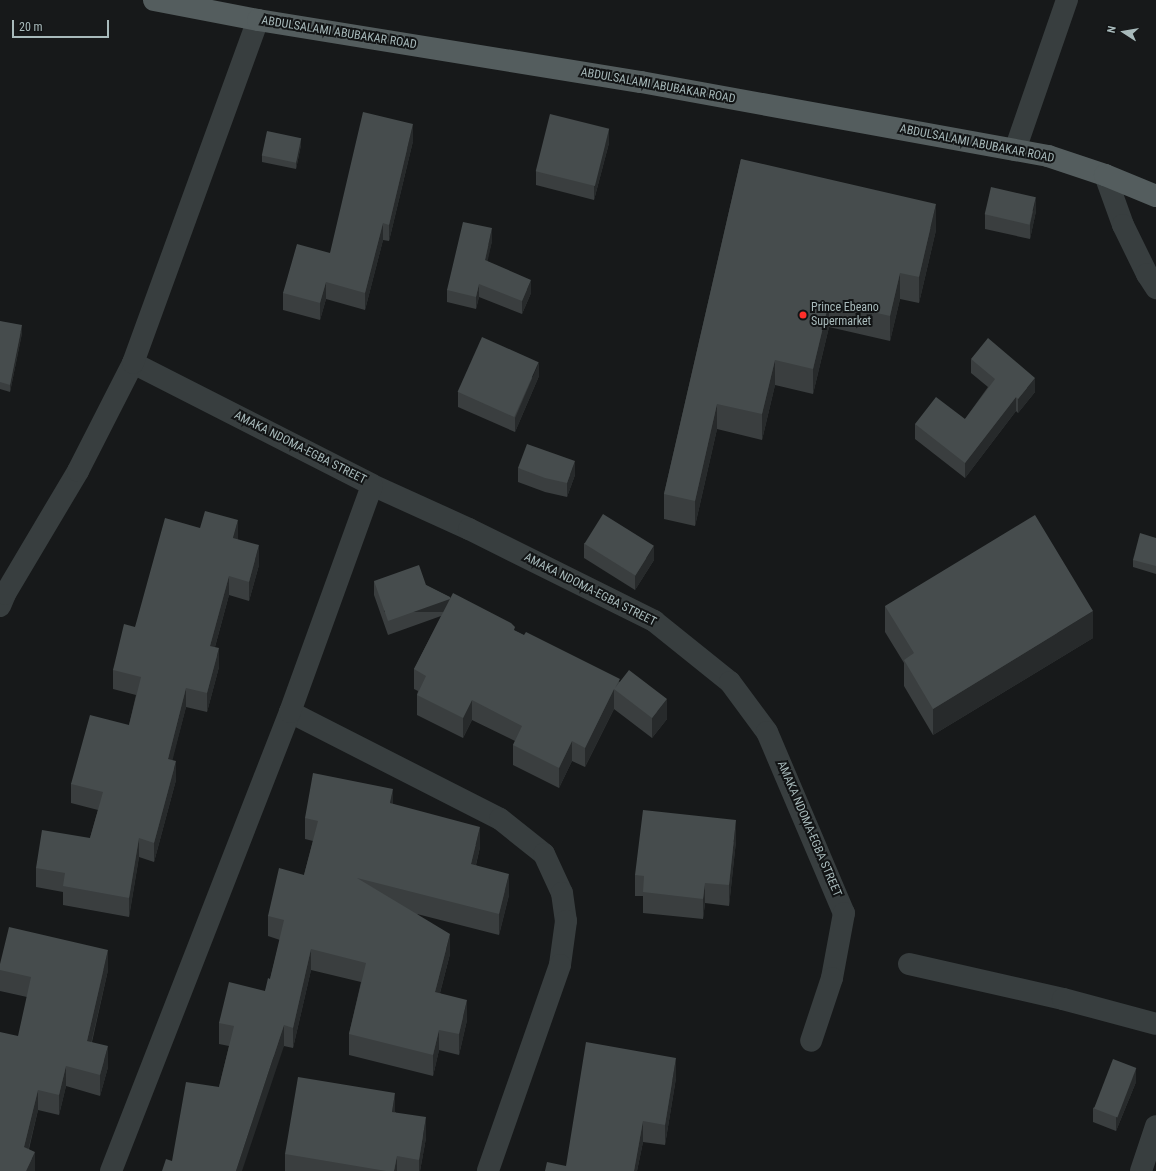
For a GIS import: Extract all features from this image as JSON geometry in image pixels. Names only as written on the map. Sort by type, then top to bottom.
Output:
[{"type":"main road","name":"ABDULSALAMI ABUBAKAR ROAD","points":[[154,0],[258,20],[641,82],[1048,156],[1105,175],[1156,196]]},
{"type":"street","points":[[1015,150],[1067,0]]},
{"type":"street","points":[[0,606],[5,594],[78,471],[133,363],[258,20]]},
{"type":"street","points":[[1105,175],[1123,225],[1147,274],[1156,288]]},
{"type":"street","name":"AMAKA NDOMA-EGBA STREET","points":[[133,363],[372,485],[469,529],[654,621],[730,682],[767,732],[844,913],[832,978],[811,1041]]},
{"type":"street","points":[[111,1171],[290,712],[372,485]]},
{"type":"street","points":[[290,712],[500,819],[544,854],[562,893],[566,921],[560,965],[488,1171]]},
{"type":"street","points":[[909,964],[1063,999],[1156,1024]]},
{"type":"street","points":[[1141,1171],[1156,1126]]},
{"type":"building","points":[[363,112],[413,124],[389,225],[383,223],[365,293],[326,282],[320,303],[283,293],[297,244],[330,253]]},
{"type":"building","points":[[550,114],[609,129],[595,186],[536,171]]},
{"type":"building","points":[[267,131],[301,138],[296,163],[262,155]]},
{"type":"building","name":"Prince Ebeano Supermarket","points":[[741,159],[936,204],[919,277],[900,273],[890,316],[829,302],[813,369],[775,360],[762,414],[717,404],[695,501],[664,494]]},
{"type":"building","points":[[991,187],[1036,197],[1030,225],[985,214]]},
{"type":"building","points":[[463,222],[492,228],[485,260],[531,280],[522,301],[479,284],[476,297],[447,290]]},
{"type":"building","points":[[0,321],[22,325],[10,385],[0,382]]},
{"type":"building","points":[[482,337],[539,362],[514,417],[458,392]]},
{"type":"building","points":[[988,338],[1035,378],[1018,399],[1016,397],[965,463],[915,424],[936,397],[965,419],[995,379],[971,359]]},
{"type":"building","points":[[527,444],[575,461],[567,483],[545,478],[518,468]]},
{"type":"building","points":[[205,511],[238,520],[233,538],[259,545],[249,582],[229,576],[210,646],[219,648],[207,693],[186,688],[168,759],[176,761],[154,843],[139,838],[129,898],[63,886],[65,873],[36,868],[42,830],[90,838],[103,792],[71,784],[90,715],[129,725],[141,677],[113,670],[124,624],[135,627],[165,518],[200,528]]},
{"type":"building","points":[[603,514],[654,546],[635,575],[584,544]]},
{"type":"building","points":[[1035,515],[1093,611],[933,709],[904,660],[914,653],[885,606]]},
{"type":"building","points":[[1140,533],[1156,538],[1156,566],[1133,560]]},
{"type":"building","points":[[419,565],[426,585],[450,597],[450,599],[388,621],[374,581]]},
{"type":"building","points":[[453,593],[511,623],[515,627],[514,630],[524,635],[526,632],[620,679],[615,688],[629,670],[667,699],[652,718],[614,689],[585,748],[572,741],[559,768],[513,745],[522,726],[472,700],[463,718],[417,695],[426,676],[414,669]]},
{"type":"building","points":[[313,773],[393,789],[390,803],[480,827],[471,864],[509,874],[499,914],[357,878],[450,934],[435,992],[467,1000],[459,1034],[439,1030],[433,1055],[349,1034],[366,963],[311,949],[293,1028],[284,1025],[236,1171],[162,1171],[166,1159],[172,1161],[186,1082],[219,1087],[234,1026],[219,1023],[229,982],[265,991],[268,978],[270,979],[284,920],[268,916],[279,868],[304,875],[318,821],[305,818]]},
{"type":"building","points":[[643,810],[736,820],[729,885],[705,883],[703,899],[643,892],[644,876],[635,875]]},
{"type":"building","points":[[9,927],[108,950],[87,1041],[108,1046],[100,1075],[66,1066],[59,1095],[38,1090],[24,1147],[35,1152],[26,1171],[0,1171],[0,1032],[18,1036],[31,977],[0,970],[0,964]]},
{"type":"building","points":[[586,1042],[676,1058],[665,1125],[643,1121],[634,1171],[545,1171],[547,1162],[566,1166]]},
{"type":"building","points":[[1113,1059],[1136,1068],[1117,1117],[1094,1108]]},
{"type":"building","points":[[298,1077],[395,1093],[392,1112],[426,1117],[419,1160],[397,1156],[394,1171],[386,1171],[285,1154]]},
{"type":"place","name":"Prince Ebeano Supermarket","points":[[803,315]]}]
